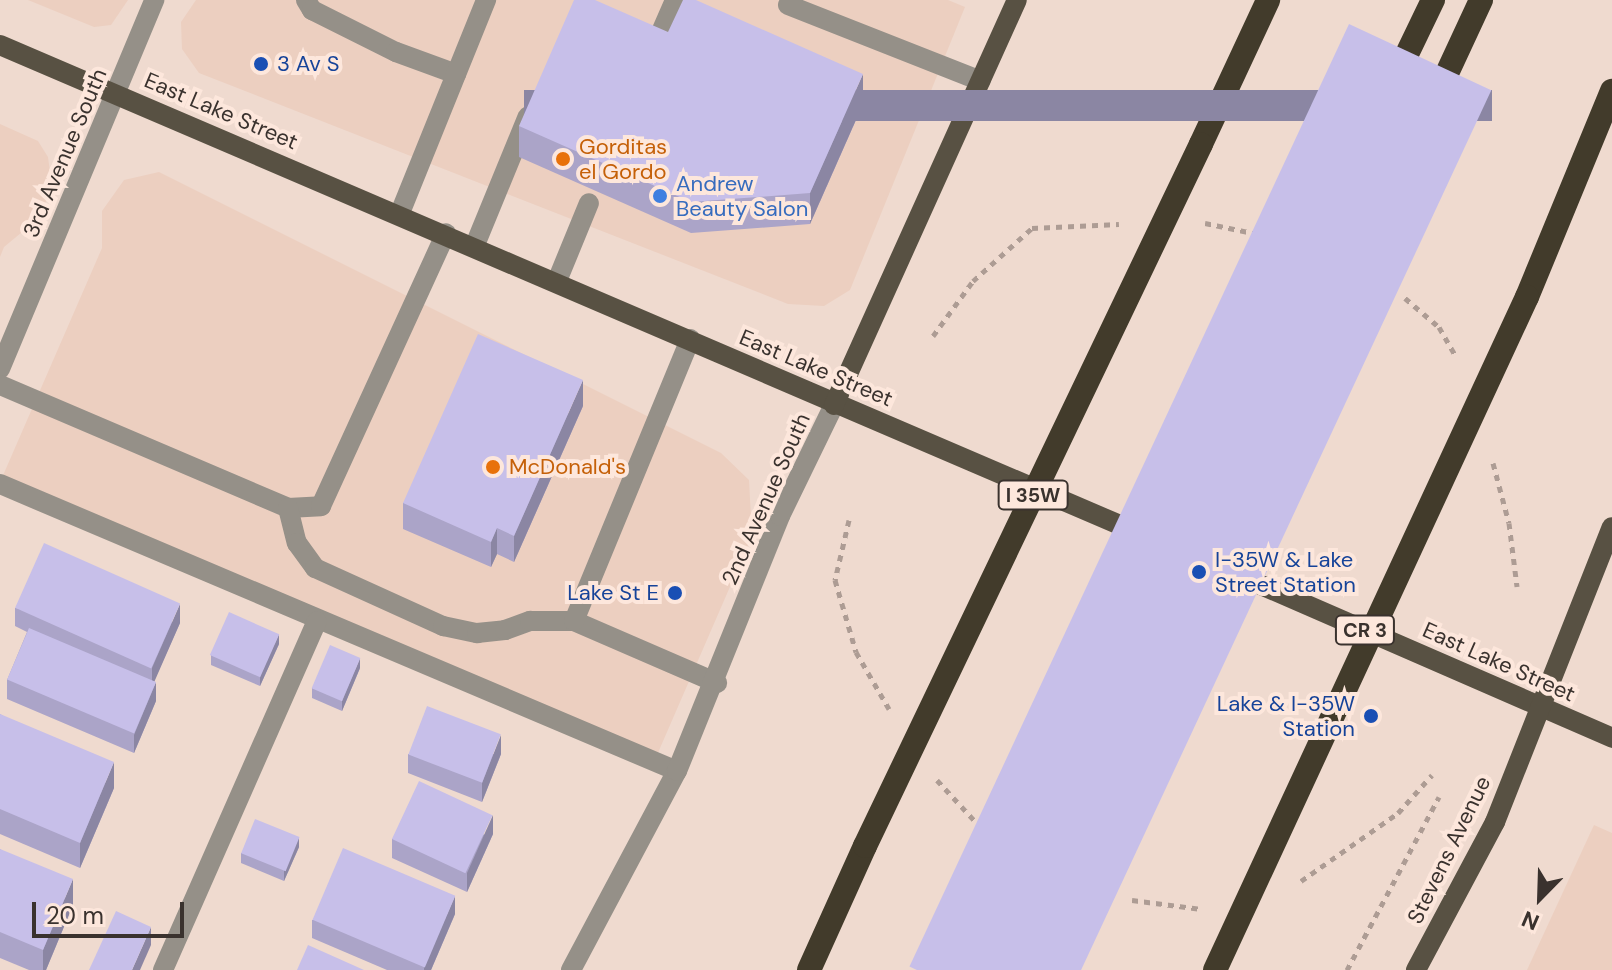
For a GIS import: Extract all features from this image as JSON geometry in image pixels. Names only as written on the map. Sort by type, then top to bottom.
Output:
[{"type":"highway","name":"I 35W","points":[[809,970],[865,846],[1268,0]]},
{"type":"highway","points":[[1380,110],[1433,0]]},
{"type":"highway","points":[[1427,115],[1481,0]]},
{"type":"highway","points":[[1215,970],[1527,297],[1612,91]]},
{"type":"main road","name":"2nd Avenue South","points":[[834,405],[1017,0]]},
{"type":"main road","name":"East Lake Street","points":[[0,45],[475,245],[834,405],[1163,543]]},
{"type":"main road","name":"Stevens Avenue","points":[[1416,970],[1495,822],[1538,706],[1612,527]]},
{"type":"main road","name":"East Lake Street","points":[[1234,574],[1612,738]]},
{"type":"street","name":"3rd Avenue South","points":[[0,369],[118,93],[154,0]]},
{"type":"street","points":[[306,0],[312,10],[396,52],[456,74]]},
{"type":"street","points":[[400,213],[486,0]]},
{"type":"street","points":[[651,56],[675,0]]},
{"type":"street","points":[[788,5],[981,81]]},
{"type":"street","points":[[475,245],[535,99]]},
{"type":"street","points":[[557,281],[589,203]]},
{"type":"street","points":[[0,385],[288,508],[321,506],[446,233]]},
{"type":"street","points":[[574,621],[690,339]]},
{"type":"street","name":"2nd Avenue South","points":[[571,970],[677,771],[717,683],[780,516],[834,405]]},
{"type":"street","points":[[0,484],[317,621],[677,771]]},
{"type":"street","points":[[288,508],[297,543],[315,568],[443,626],[477,633],[530,621],[574,621],[717,683]]},
{"type":"street","points":[[163,970],[317,621]]},
{"type":"path","points":[[1194,221],[1268,236]]},
{"type":"path","points":[[933,336],[973,281],[1032,228],[1135,224]]},
{"type":"path","points":[[1396,291],[1439,327],[1462,365]]},
{"type":"path","points":[[1490,454],[1509,523],[1517,586]]},
{"type":"path","points":[[849,520],[835,580],[856,652],[894,717]]},
{"type":"path","points":[[934,775],[991,838]]},
{"type":"path","points":[[1294,885],[1398,813],[1432,775]]},
{"type":"path","points":[[1347,970],[1439,797]]},
{"type":"path","points":[[1121,898],[1209,908]]},
{"type":"shaded area","points":[[28,0],[128,0],[111,25],[94,27]]},
{"type":"shaded area","points":[[196,0],[948,0],[965,7],[850,290],[824,306],[788,304],[199,73],[182,49],[181,22]]},
{"type":"shaded area","points":[[0,124],[38,141],[48,157],[52,187],[39,218],[4,247],[0,257]]},
{"type":"shaded area","points":[[159,172],[721,453],[749,480],[752,536],[654,762],[1,480],[102,248],[102,211],[124,180]]},
{"type":"shaded area","points":[[1594,825],[1612,833],[1612,970],[1527,970]]},
{"type":"building","points":[[574,0],[595,0],[668,32],[683,0],[696,0],[863,74],[810,193],[691,202],[519,126]]},
{"type":"building","name":"I-35W & Lake Street Station","points":[[1349,24],[1491,90],[1081,970],[917,970],[909,967]]},
{"type":"building","name":"McDonald's","points":[[478,334],[583,380],[514,536],[497,528],[491,542],[403,503]]},
{"type":"building","points":[[44,543],[180,604],[151,668],[15,608]]},
{"type":"building","points":[[229,612],[279,634],[260,677],[210,655]]},
{"type":"building","points":[[29,628],[156,682],[134,733],[7,680]]},
{"type":"building","points":[[330,645],[360,658],[342,701],[312,688]]},
{"type":"building","points":[[427,706],[501,734],[482,783],[408,755]]},
{"type":"building","points":[[0,714],[114,762],[80,843],[0,809]]},
{"type":"building","points":[[419,781],[492,815],[465,873],[392,839]]},
{"type":"building","points":[[255,819],[300,837],[286,871],[241,853]]},
{"type":"building","points":[[343,848],[455,896],[425,967],[313,920]]},
{"type":"building","points":[[0,849],[73,879],[43,950],[0,932]]},
{"type":"building","points":[[116,911],[151,927],[132,970],[89,970]]},
{"type":"building","points":[[308,945],[364,970],[297,970]]},
{"type":"place","name":"3 Av S","points":[[261,64]]},
{"type":"place","name":"Gorditas el Gordo","points":[[563,159]]},
{"type":"place","name":"Andrew Beauty Salon","points":[[660,196]]},
{"type":"place","name":"McDonald's","points":[[493,467]]},
{"type":"place","name":"I-35W & Lake Street Station","points":[[1199,572]]},
{"type":"place","name":"Lake St E","points":[[675,593]]},
{"type":"place","name":"Lake & I-35W Station","points":[[1371,716]]}]
